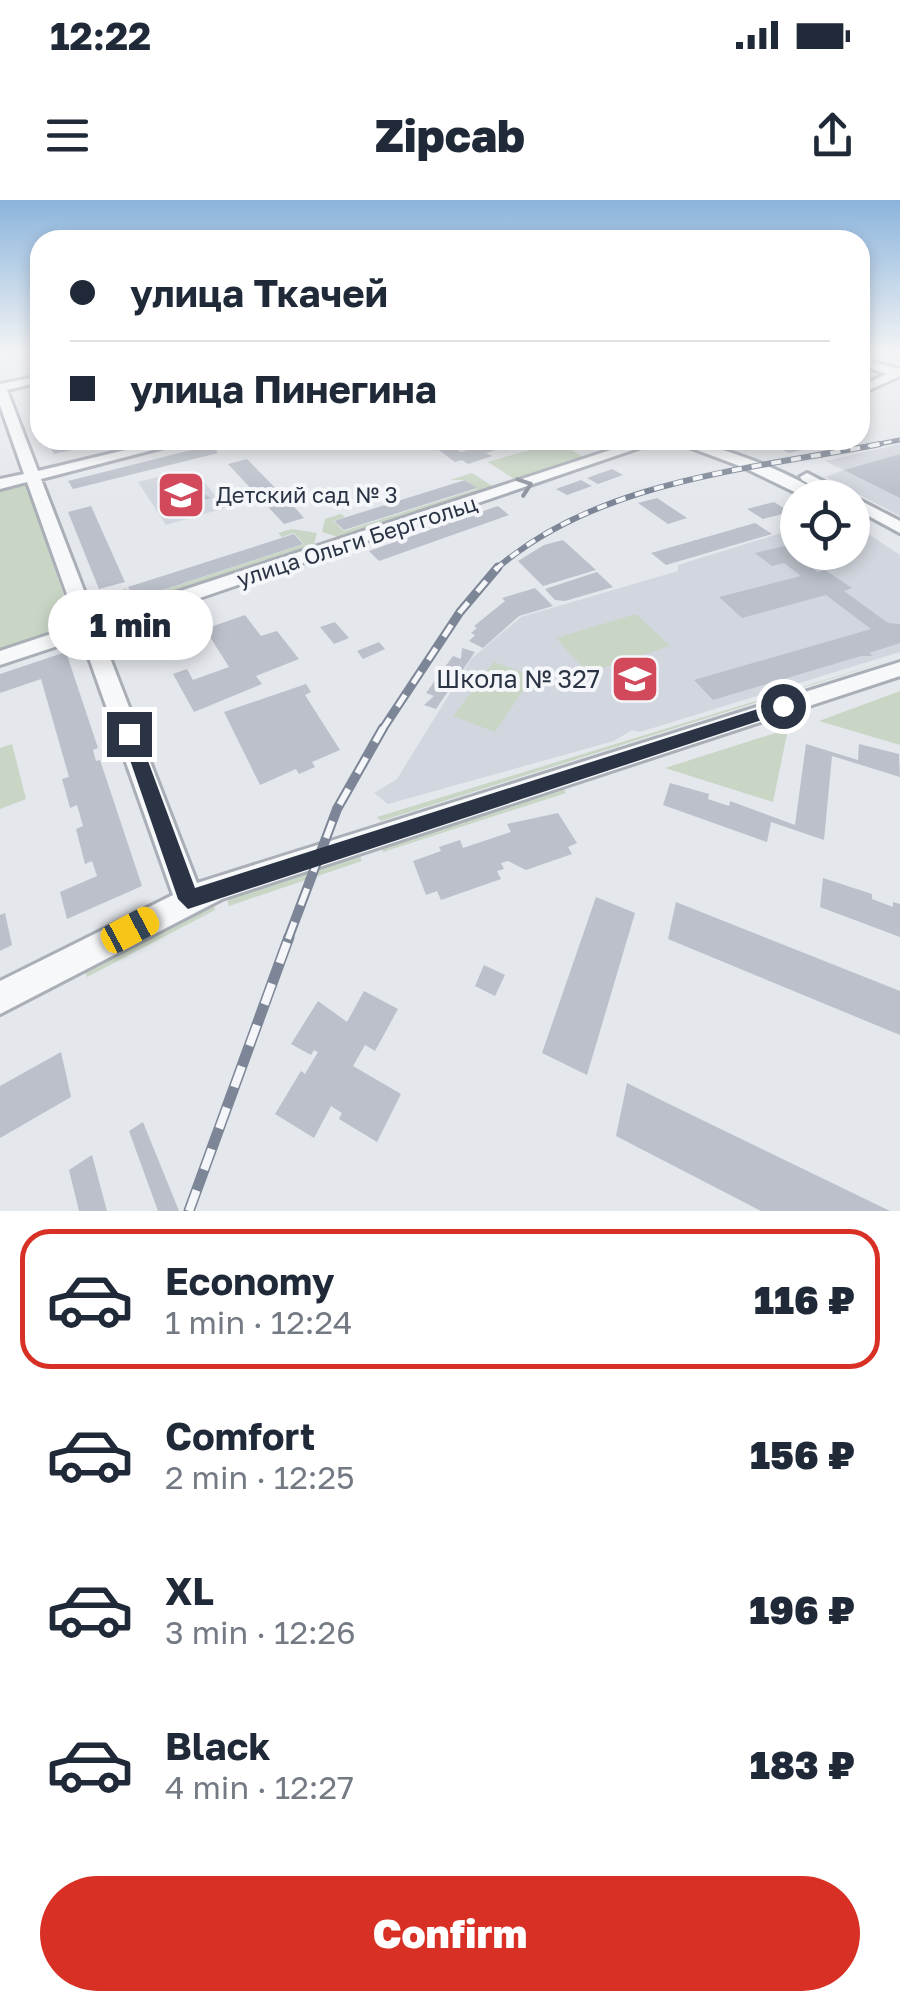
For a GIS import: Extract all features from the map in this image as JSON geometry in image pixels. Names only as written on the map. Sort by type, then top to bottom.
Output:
[{"type":"street","points":[[4,398],[188,899]]},
{"type":"street","points":[[0,484],[142,450]]},
{"type":"street","name":"улица Ольги Берггольц","points":[[0,658],[625,450]]},
{"type":"street","points":[[707,450],[789,480]]},
{"type":"street","points":[[738,450],[770,462],[799,480]]},
{"type":"street","points":[[750,465],[770,462]]},
{"type":"street","points":[[870,511],[900,528]]},
{"type":"street","points":[[870,525],[900,542]]},
{"type":"street","points":[[0,998],[188,899],[900,670]]},
{"type":"shaded area","points":[[900,444],[900,516],[870,500],[870,480],[826,477],[843,470],[825,461]]},
{"type":"shaded area","name":"Детский сад № 3","points":[[181,471],[189,480],[201,478],[225,508],[166,525],[138,482]]},
{"type":"shaded area","name":"Школа № 327","points":[[780,533],[780,570],[870,570],[870,535],[900,555],[900,652],[640,732],[632,730],[614,741],[388,804],[374,793],[397,779],[471,659],[521,617],[678,571],[678,565]]},
{"type":"green space","points":[[529,450],[571,450],[587,459],[519,482],[488,462]]},
{"type":"green space","points":[[472,473],[497,489],[348,540],[322,532],[325,519],[341,514],[345,517],[333,521],[344,531],[477,489],[466,480],[450,480]]},
{"type":"green space","points":[[27,484],[74,627],[0,654],[0,489]]},
{"type":"green space","points":[[292,529],[317,533],[312,551],[105,618],[99,602],[126,588],[133,600],[304,544],[294,533],[282,537],[278,533]]},
{"type":"green space","points":[[636,614],[670,646],[588,673],[556,638]]},
{"type":"green space","points":[[900,657],[381,821],[377,817]]},
{"type":"green space","points":[[494,662],[533,676],[495,732],[453,716]]},
{"type":"green space","points":[[900,691],[900,745],[819,721]]},
{"type":"green space","points":[[788,729],[773,802],[665,768]]},
{"type":"green space","points":[[12,744],[26,799],[0,809],[0,748]]},
{"type":"green space","points":[[564,789],[566,793],[383,852],[381,848]]},
{"type":"green space","points":[[359,854],[362,861],[229,906],[227,898]]},
{"type":"green space","points":[[213,902],[215,910],[87,977],[84,969]]},
{"type":"building","points":[[191,450],[218,453],[73,489],[68,481]]},
{"type":"building","points":[[439,450],[496,450],[486,453],[492,456],[468,464],[462,460],[455,462]]},
{"type":"building","points":[[900,454],[900,498],[870,480],[844,470]]},
{"type":"building","points":[[247,459],[304,518],[284,524],[228,464]]},
{"type":"building","points":[[612,469],[623,475],[598,484],[587,478]]},
{"type":"building","points":[[465,480],[477,488],[344,530],[334,521]]},
{"type":"building","points":[[581,480],[592,486],[567,495],[556,489]]},
{"type":"building","points":[[196,489],[211,498],[164,511],[160,507],[167,505],[162,498]]},
{"type":"building","points":[[657,498],[687,518],[668,524],[638,503]]},
{"type":"building","points":[[774,502],[780,506],[780,515],[763,519],[747,509]]},
{"type":"building","points":[[91,506],[125,582],[99,589],[68,512]]},
{"type":"building","points":[[498,506],[509,515],[379,561],[369,551]]},
{"type":"building","points":[[755,523],[772,534],[666,565],[651,553]]},
{"type":"building","points":[[294,534],[303,544],[135,599],[128,587]]},
{"type":"building","points":[[563,540],[596,570],[543,586],[518,561],[544,545]]},
{"type":"building","points":[[780,547],[780,564],[772,566],[755,553]]},
{"type":"building","points":[[793,570],[825,570],[852,588],[844,591],[888,623],[900,624],[900,643],[869,653],[873,656],[861,656],[713,700],[694,680],[871,629],[826,595],[742,618],[719,597],[801,576]]},
{"type":"building","points":[[597,572],[613,587],[565,601],[555,600],[545,589]]},
{"type":"building","points":[[535,588],[553,606],[519,616],[483,648],[469,641],[475,635],[471,633],[477,628],[474,626],[505,601],[502,598]]},
{"type":"building","points":[[245,615],[261,636],[277,631],[299,659],[256,676],[262,684],[194,712],[173,674],[187,669],[193,680],[229,667],[205,629]]},
{"type":"building","points":[[161,616],[166,626],[127,639],[123,628]]},
{"type":"building","points":[[335,622],[349,638],[334,644],[320,627]]},
{"type":"building","points":[[379,642],[385,649],[363,659],[357,651]]},
{"type":"building","points":[[462,648],[475,652],[436,709],[424,705],[434,696],[426,693],[453,656],[461,659]]},
{"type":"building","points":[[66,652],[98,748],[93,750],[96,761],[100,760],[142,886],[67,919],[60,892],[97,876],[92,861],[85,864],[76,829],[83,826],[77,805],[70,808],[62,779],[69,777],[41,679],[0,693],[0,674]]},
{"type":"building","points":[[306,684],[311,692],[305,695],[340,750],[312,762],[315,767],[299,774],[296,769],[260,785],[224,712]]},
{"type":"building","points":[[806,744],[858,760],[859,744],[899,754],[900,777],[832,756],[824,840],[771,822],[767,842],[663,805],[670,783],[709,794],[708,799],[729,806],[730,801],[795,825]]},
{"type":"building","points":[[558,813],[577,843],[568,847],[572,854],[526,870],[508,861],[501,863],[504,869],[497,871],[501,879],[441,900],[437,891],[426,895],[413,861],[460,840],[463,848],[511,832],[507,824]]},
{"type":"building","points":[[823,878],[872,894],[872,899],[893,907],[893,902],[900,904],[900,937],[820,907]]},
{"type":"building","points":[[596,897],[635,913],[587,1075],[542,1053]]},
{"type":"building","points":[[676,902],[900,991],[900,1035],[668,939]]},
{"type":"building","points":[[5,913],[12,945],[0,951],[0,915]]},
{"type":"building","points":[[484,965],[505,975],[495,996],[475,986]]},
{"type":"building","points":[[364,991],[398,1009],[375,1051],[365,1045],[353,1066],[401,1094],[377,1142],[339,1119],[342,1113],[331,1106],[314,1138],[275,1114],[301,1071],[305,1074],[318,1052],[314,1050],[311,1055],[291,1044],[318,1001],[347,1022]]},
{"type":"building","points":[[61,1052],[71,1097],[0,1138],[0,1086]]},
{"type":"building","points":[[627,1083],[890,1211],[761,1211],[616,1136]]},
{"type":"building","points":[[143,1122],[179,1211],[158,1211],[129,1131]]},
{"type":"building","points":[[92,1155],[107,1211],[79,1211],[69,1170]]},
{"type":"railway","points":[[870,446],[900,440]]},
{"type":"railway","points":[[870,446],[880,444]]},
{"type":"railway","points":[[496,569],[536,540],[580,516],[628,497],[729,471],[846,450]]},
{"type":"railway","points":[[382,730],[460,612],[496,569]]},
{"type":"railway","points":[[288,939],[337,809],[383,728]]},
{"type":"railway","points":[[189,1211],[289,937]]},
{"type":"place","name":"Детский сад № 3","points":[[181,495]]},
{"type":"place","name":"Школа № 327","points":[[635,679]]},
{"type":"route","points":[[129,734],[188,899],[783,706]]}]
